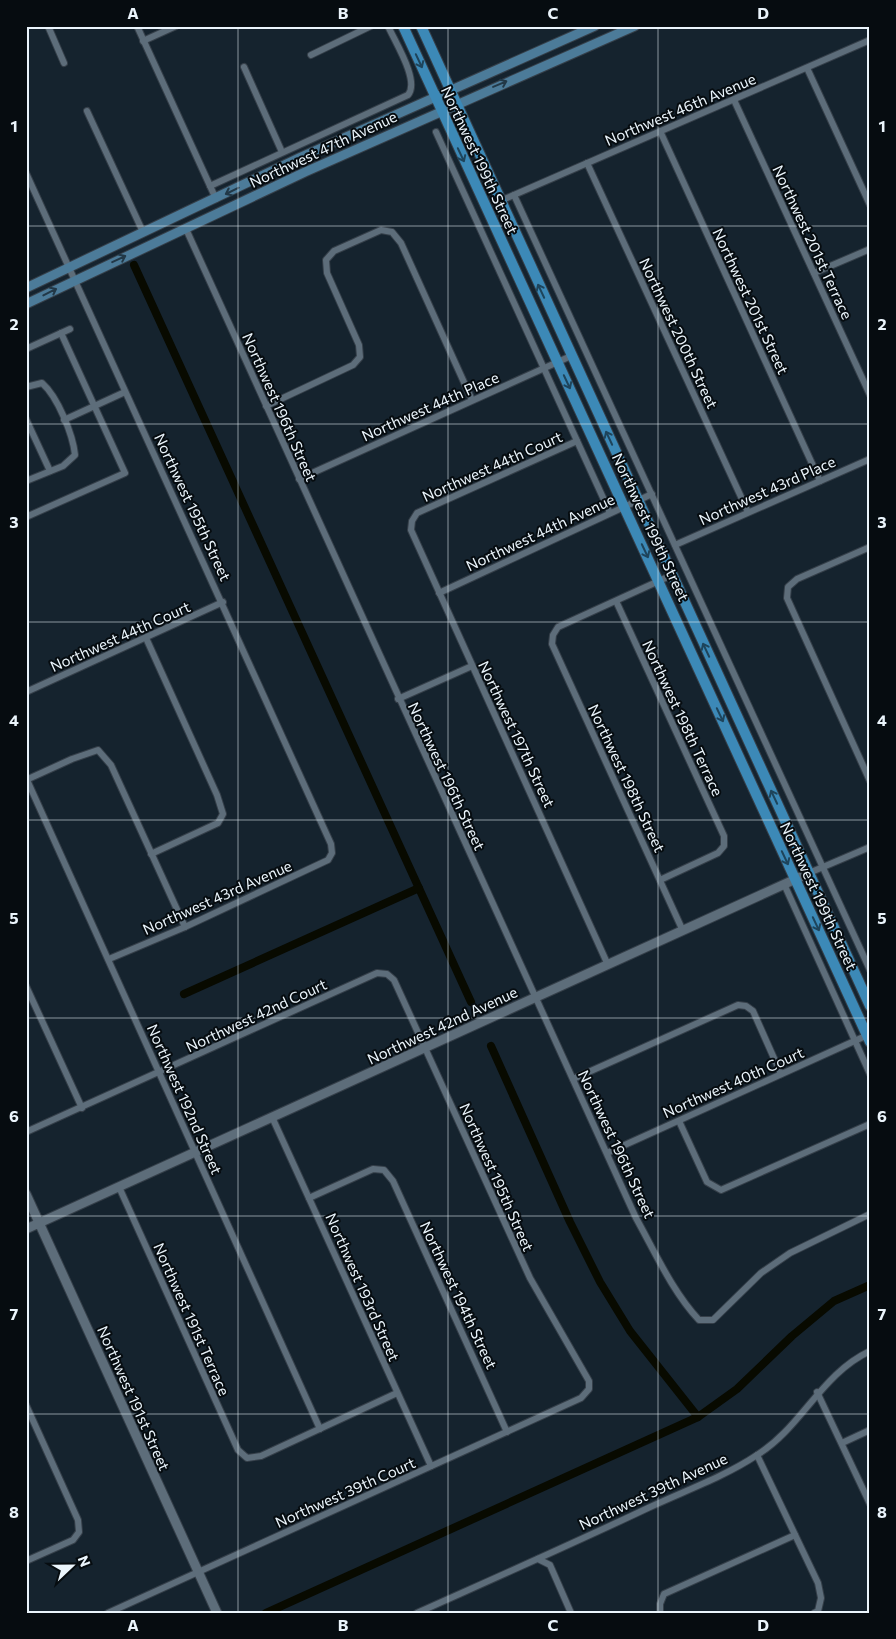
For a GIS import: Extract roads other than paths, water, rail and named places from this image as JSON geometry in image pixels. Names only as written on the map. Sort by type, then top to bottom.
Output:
[{"type":"main road","name":"Northwest 199th Street","points":[[403,26],[869,1037]]},
{"type":"main road","name":"Northwest 199th Street","points":[[421,26],[455,104],[870,1006]]},
{"type":"main road","name":"Northwest 47th Avenue","points":[[26,288],[68,266],[216,199],[294,160],[449,89],[594,26]]},
{"type":"main road","name":"Northwest 47th Avenue","points":[[26,304],[305,172],[441,110],[635,26]]},
{"type":"main road","points":[[208,218],[216,207],[216,199]]},
{"type":"street","points":[[48,26],[64,63]]},
{"type":"street","points":[[137,26],[216,199]]},
{"type":"street","points":[[143,41],[176,26]]},
{"type":"street","points":[[311,54],[371,26]]},
{"type":"street","name":"Northwest 47th Avenue","points":[[210,186],[405,97],[412,89],[412,78],[388,26]]},
{"type":"street","name":"Northwest 46th Avenue","points":[[500,201],[870,40]]},
{"type":"street","points":[[244,67],[282,152]]},
{"type":"street","points":[[807,68],[870,205]]},
{"type":"street","name":"Northwest 201st Terrace","points":[[734,100],[870,395]]},
{"type":"street","points":[[88,111],[143,232]]},
{"type":"street","name":"Northwest 201st Street","points":[[660,131],[820,481]]},
{"type":"street","points":[[436,132],[610,513]]},
{"type":"street","name":"Northwest 200th Street","points":[[587,163],[748,512]]},
{"type":"street","name":"Northwest 195th Street","points":[[26,173],[332,844],[332,853]]},
{"type":"street","points":[[514,195],[870,970]]},
{"type":"street","name":"Northwest 196th Street","points":[[186,229],[398,699],[636,1218],[666,1273],[692,1313],[699,1320],[705,1322],[713,1320],[761,1273],[790,1253],[870,1214]]},
{"type":"street","points":[[266,406],[354,365],[360,357],[359,345],[327,274],[326,260],[334,251],[381,230],[392,232],[401,243],[472,400]]},
{"type":"street","points":[[814,273],[870,249]]},
{"type":"street","points":[[26,349],[70,329]]},
{"type":"street","points":[[26,517],[125,473],[61,333]]},
{"type":"street","name":"Northwest 44th Place","points":[[299,479],[571,356]]},
{"type":"street","points":[[26,387],[42,383],[51,391],[74,443],[75,455],[63,466],[26,481]]},
{"type":"street","points":[[64,420],[125,392]]},
{"type":"street","points":[[26,419],[48,472]]},
{"type":"street","name":"Northwest 44th Court","points":[[417,513],[577,441]]},
{"type":"street","name":"Northwest 43rd Place","points":[[675,545],[870,459]]},
{"type":"street","name":"Northwest 44th Avenue","points":[[439,593],[652,494]]},
{"type":"street","name":"Northwest 197th Street","points":[[417,513],[412,521],[411,530],[608,965]]},
{"type":"street","points":[[870,548],[797,579],[788,587],[787,598],[870,781]]},
{"type":"street","points":[[616,601],[672,575]]},
{"type":"street","name":"Northwest 198th Street","points":[[616,601],[558,627],[553,635],[552,644],[683,931]]},
{"type":"street","name":"Northwest 198th Terrace","points":[[616,601],[724,836],[724,846],[718,853],[660,880]]},
{"type":"street","name":"Northwest 44th Court","points":[[26,692],[223,602]]},
{"type":"street","points":[[146,638],[217,795],[223,814],[218,823],[151,854]]},
{"type":"street","points":[[398,699],[472,666]]},
{"type":"street","points":[[26,780],[72,759],[98,750],[111,765],[185,927]]},
{"type":"street","name":"Northwest 192nd Street","points":[[26,780],[320,1429]]},
{"type":"street","name":"Northwest 42nd Avenue","points":[[26,1228],[425,1049],[795,879],[870,848]]},
{"type":"street","name":"Northwest 43rd Avenue","points":[[108,959],[185,927],[328,860],[332,853]]},
{"type":"street","points":[[784,884],[870,1074]]},
{"type":"street","name":"Northwest 42nd Court","points":[[26,1132],[376,973],[387,974]]},
{"type":"street","name":"Northwest 195th Street","points":[[387,974],[394,980],[530,1278],[552,1320],[586,1372],[589,1388]]},
{"type":"street","points":[[26,986],[82,1108]]},
{"type":"street","points":[[573,1080],[738,1005],[746,1006],[753,1011],[781,1074]]},
{"type":"street","name":"Northwest 40th Court","points":[[607,1153],[855,1041],[869,1037]]},
{"type":"street","name":"Northwest 193rd Street","points":[[272,1118],[431,1466]]},
{"type":"street","points":[[679,1121],[707,1182],[721,1190],[870,1124]]},
{"type":"street","name":"Northwest 194th Street","points":[[309,1198],[373,1169],[384,1170],[393,1181],[507,1432]]},
{"type":"street","name":"Northwest 191st Terrace","points":[[119,1187],[238,1450],[247,1458],[261,1456],[320,1429]]},
{"type":"street","name":"Northwest 191st Street","points":[[26,1194],[216,1613]]},
{"type":"street","name":"Northwest 39th Avenue","points":[[418,1613],[538,1559],[757,1455],[807,1410],[817,1392],[832,1376],[858,1357],[870,1351]]},
{"type":"street","name":"Northwest 39th Court","points":[[108,1613],[582,1398],[589,1388]]},
{"type":"street","points":[[817,1392],[870,1504]]},
{"type":"street","points":[[320,1429],[397,1393]]},
{"type":"street","points":[[26,1405],[78,1520],[79,1532],[73,1540],[26,1561]]},
{"type":"street","points":[[842,1443],[870,1430]]},
{"type":"street","points":[[757,1455],[818,1583],[820,1598],[816,1612]]},
{"type":"street","points":[[660,1613],[660,1604],[664,1594],[795,1536]]},
{"type":"street","points":[[538,1559],[550,1565],[571,1613]]},
{"type":"waterway","points":[[134,265],[471,1002]]},
{"type":"waterway","points":[[184,994],[419,888]]},
{"type":"waterway","points":[[491,1046],[570,1222],[600,1282],[630,1331],[698,1417]]},
{"type":"waterway","points":[[266,1613],[698,1417],[737,1389],[792,1336],[834,1301],[870,1285]]}]
